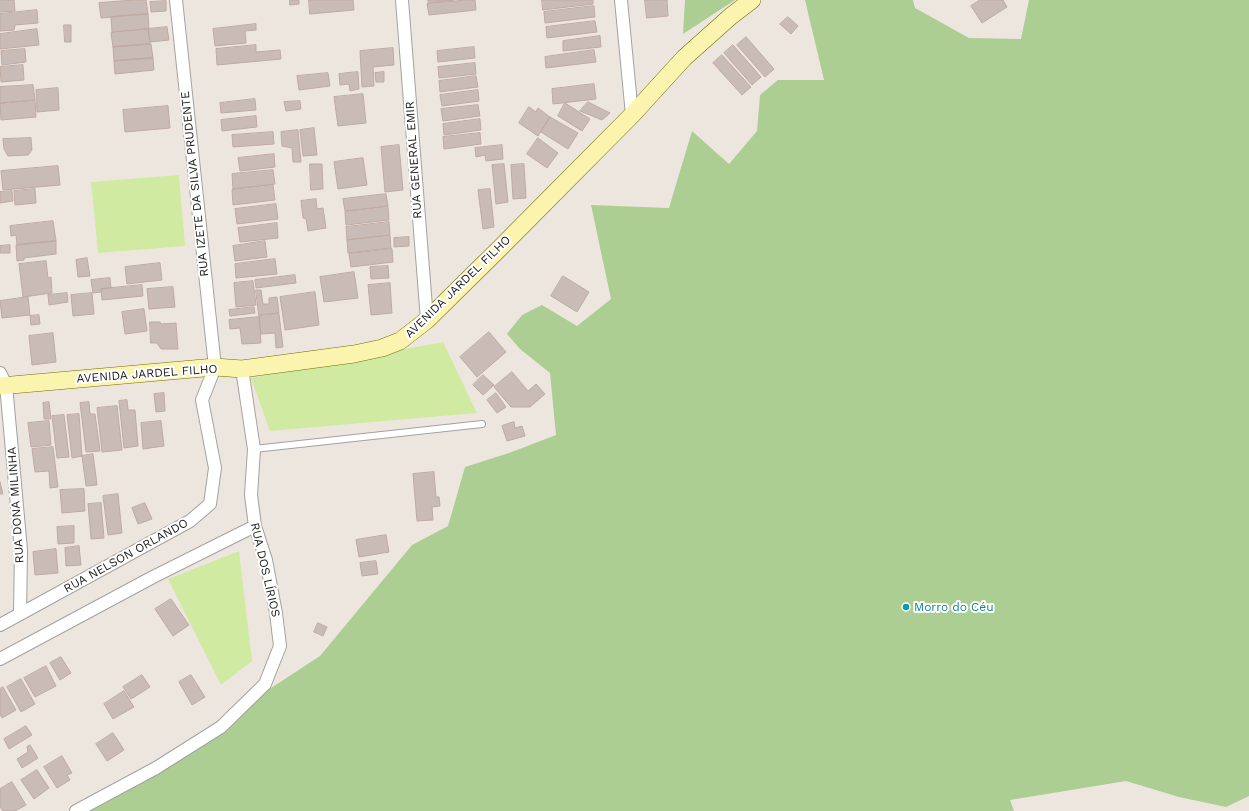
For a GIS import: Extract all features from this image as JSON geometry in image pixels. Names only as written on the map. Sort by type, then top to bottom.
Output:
[{"type":"main road","name":"AVENIDA JARDEL FILHO","points":[[2,381],[214,367],[242,369],[354,354],[382,348],[400,341],[427,320],[632,115],[684,58],[731,16],[752,0]]},
{"type":"street","name":"RUA IZETE DA SILVA PRUDENTE","points":[[176,0],[214,367]]},
{"type":"street","name":"RUA GENERAL EMIR","points":[[402,0],[427,320]]},
{"type":"street","points":[[621,0],[632,115]]},
{"type":"street","name":"RUA NELSON ORLANDO","points":[[0,625],[190,521],[210,504],[215,468],[202,400],[214,367]]},
{"type":"street","name":"RUA DOS LÍRIOS","points":[[76,811],[156,768],[221,727],[265,684],[280,646],[276,613],[266,560],[255,526],[251,495],[254,449],[242,369]]},
{"type":"street","name":"RUA DONA MILINHA","points":[[2,381],[21,550],[20,614]]},
{"type":"street","points":[[0,659],[153,577],[255,526]]},
{"type":"lane","points":[[254,449],[482,424]]},
{"type":"green space","points":[[685,0],[735,0],[683,34]]},
{"type":"green space","points":[[805,0],[913,0],[915,8],[969,38],[1021,39],[1029,0],[1249,0],[1249,796],[1226,807],[1179,797],[1126,781],[1010,800],[1014,811],[83,811],[320,656],[412,545],[448,526],[465,467],[509,453],[556,435],[550,373],[520,349],[507,334],[522,315],[542,305],[577,326],[611,299],[591,205],[669,208],[692,131],[729,164],[757,131],[760,95],[778,80],[824,80]]},
{"type":"green space","points":[[179,175],[185,246],[98,253],[91,182]]},
{"type":"green space","points":[[443,342],[477,413],[270,431],[251,378]]},
{"type":"green space","points":[[239,551],[252,661],[221,685],[168,579]]},
{"type":"building","points":[[0,0],[14,0],[15,11],[0,12]]},
{"type":"building","points":[[146,0],[148,14],[101,18],[99,3]]},
{"type":"building","points":[[290,0],[299,0],[299,4],[290,5]]},
{"type":"building","points":[[309,0],[353,0],[354,10],[310,14]]},
{"type":"building","points":[[428,0],[454,0],[429,3]]},
{"type":"building","points":[[475,0],[476,10],[429,15],[427,4]]},
{"type":"building","points":[[542,0],[593,0],[593,4],[543,10]]},
{"type":"building","points":[[645,0],[667,0],[668,16],[647,18]]},
{"type":"building","points":[[980,0],[1003,0],[1007,7],[982,23],[971,6]]},
{"type":"building","points":[[166,1],[166,11],[151,12],[150,2]]},
{"type":"building","points":[[594,6],[595,17],[545,23],[544,12]]},
{"type":"building","points":[[37,10],[38,23],[15,25],[14,30],[0,31],[0,14]]},
{"type":"building","points":[[148,14],[149,29],[112,32],[111,17]]},
{"type":"building","points":[[788,17],[798,26],[791,34],[780,24]]},
{"type":"building","points":[[595,21],[597,32],[547,38],[546,27]]},
{"type":"building","points":[[256,24],[256,30],[245,31],[246,43],[215,46],[213,29]]},
{"type":"building","points":[[64,25],[71,25],[71,42],[65,42]]},
{"type":"building","points":[[167,27],[169,40],[150,42],[148,29]]},
{"type":"building","points":[[37,29],[39,45],[0,49],[0,34]]},
{"type":"building","points":[[148,29],[150,44],[113,47],[111,33]]},
{"type":"building","points":[[600,36],[601,47],[563,51],[563,41]]},
{"type":"building","points":[[746,37],[774,69],[765,77],[737,45]]},
{"type":"building","points":[[151,44],[153,58],[114,61],[113,47]]},
{"type":"building","points":[[256,45],[256,52],[280,50],[281,59],[217,65],[216,49]]},
{"type":"building","points":[[733,45],[761,77],[752,85],[724,53]]},
{"type":"building","points":[[474,47],[475,58],[438,62],[437,51]]},
{"type":"building","points":[[393,48],[394,65],[373,67],[374,86],[362,87],[360,51]]},
{"type":"building","points":[[25,49],[26,62],[2,65],[1,51]]},
{"type":"building","points":[[594,50],[596,62],[546,68],[545,57]]},
{"type":"building","points":[[722,55],[751,87],[742,95],[713,63]]},
{"type":"building","points":[[153,58],[154,70],[115,74],[114,61]]},
{"type":"building","points":[[475,63],[476,74],[439,78],[438,67]]},
{"type":"building","points":[[23,65],[24,80],[1,82],[0,67]]},
{"type":"building","points":[[358,72],[359,89],[350,91],[349,84],[340,85],[339,74]]},
{"type":"building","points":[[384,72],[384,82],[376,82],[375,73]]},
{"type":"building","points":[[328,73],[330,86],[299,90],[297,76]]},
{"type":"building","points":[[476,76],[478,87],[440,92],[439,81]]},
{"type":"building","points":[[594,84],[596,99],[553,104],[552,89]]},
{"type":"building","points":[[33,85],[35,100],[0,103],[0,87]]},
{"type":"building","points":[[58,88],[59,110],[37,112],[36,90]]},
{"type":"building","points":[[478,90],[479,101],[442,106],[440,95]]},
{"type":"building","points":[[363,94],[366,123],[338,126],[334,97]]},
{"type":"building","points":[[255,99],[256,110],[221,113],[220,103]]},
{"type":"building","points":[[35,101],[36,117],[1,120],[0,104]]},
{"type":"building","points":[[300,101],[301,109],[286,111],[284,102]]},
{"type":"building","points":[[588,102],[610,113],[602,120],[580,111]]},
{"type":"building","points":[[565,103],[590,119],[582,131],[558,116]]},
{"type":"building","points":[[478,105],[480,116],[443,121],[441,109]]},
{"type":"building","points":[[168,106],[170,128],[125,132],[123,110]]},
{"type":"building","points":[[529,107],[536,112],[538,108],[550,117],[538,136],[519,123]]},
{"type":"building","points":[[256,116],[257,127],[222,131],[221,120]]},
{"type":"building","points":[[550,117],[578,133],[568,149],[541,132]]},
{"type":"building","points":[[480,119],[481,130],[444,135],[443,124]]},
{"type":"building","points":[[314,128],[317,155],[303,156],[300,130]]},
{"type":"building","points":[[298,130],[301,162],[293,162],[292,148],[282,146],[281,132]]},
{"type":"building","points":[[273,132],[274,144],[233,147],[232,135]]},
{"type":"building","points":[[480,133],[481,144],[444,149],[443,137]]},
{"type":"building","points":[[31,138],[32,150],[28,155],[8,156],[4,149],[3,139]]},
{"type":"building","points":[[538,138],[558,153],[547,168],[527,154]]},
{"type":"building","points":[[399,145],[403,190],[385,192],[381,147]]},
{"type":"building","points":[[502,145],[503,159],[486,161],[485,155],[476,157],[475,148]]},
{"type":"building","points":[[274,154],[275,167],[240,171],[238,158]]},
{"type":"building","points":[[363,158],[367,185],[338,189],[334,162]]},
{"type":"building","points":[[310,164],[322,164],[323,189],[311,190]]},
{"type":"building","points":[[504,164],[508,202],[496,204],[492,165]]},
{"type":"building","points":[[524,164],[526,198],[513,199],[511,165]]},
{"type":"building","points":[[58,166],[60,185],[3,190],[1,171]]},
{"type":"building","points":[[273,170],[275,184],[233,189],[232,174]]},
{"type":"building","points":[[273,185],[275,200],[233,205],[232,190]]},
{"type":"building","points":[[35,189],[36,203],[15,205],[14,191]]},
{"type":"building","points":[[490,189],[494,227],[483,229],[478,190]]},
{"type":"building","points":[[12,191],[13,201],[0,203],[0,192]]},
{"type":"building","points":[[386,194],[388,206],[345,211],[343,199]]},
{"type":"building","points":[[316,199],[317,209],[323,208],[326,228],[308,231],[306,219],[303,218],[301,201]]},
{"type":"building","points":[[276,204],[278,219],[237,224],[235,209]]},
{"type":"building","points":[[388,207],[389,220],[346,225],[345,212]]},
{"type":"building","points":[[53,221],[56,241],[17,245],[16,235],[11,236],[10,226]]},
{"type":"building","points":[[389,222],[390,235],[347,240],[346,227]]},
{"type":"building","points":[[277,223],[278,238],[240,242],[238,228]]},
{"type":"building","points":[[390,236],[391,248],[348,253],[347,240]]},
{"type":"building","points":[[409,237],[409,246],[394,247],[394,238]]},
{"type":"building","points":[[56,241],[56,254],[24,258],[24,260],[17,261],[16,245]]},
{"type":"building","points":[[265,241],[267,257],[235,261],[233,246]]},
{"type":"building","points":[[10,245],[10,253],[0,253],[0,246]]},
{"type":"building","points":[[392,249],[393,262],[351,267],[349,254]]},
{"type":"building","points":[[87,258],[90,276],[78,277],[76,260]]},
{"type":"building","points":[[275,259],[277,274],[236,278],[235,264]]},
{"type":"building","points":[[46,261],[48,278],[51,277],[52,293],[23,297],[19,264]]},
{"type":"building","points":[[160,263],[162,280],[127,284],[125,267]]},
{"type":"building","points":[[388,266],[389,278],[371,279],[370,267]]},
{"type":"building","points":[[354,272],[358,298],[324,302],[320,277]]},
{"type":"building","points":[[295,275],[296,283],[256,288],[255,280]]},
{"type":"building","points":[[563,276],[589,292],[577,312],[551,296]]},
{"type":"building","points":[[110,278],[111,288],[101,289],[101,292],[93,293],[91,280]]},
{"type":"building","points":[[253,281],[256,305],[236,307],[234,283]]},
{"type":"building","points":[[390,283],[392,313],[371,315],[368,285]]},
{"type":"building","points":[[142,285],[143,296],[102,300],[101,289]]},
{"type":"building","points":[[173,287],[175,307],[149,309],[147,289]]},
{"type":"building","points":[[256,290],[261,290],[263,304],[269,304],[269,298],[277,297],[279,313],[259,315]]},
{"type":"building","points":[[315,292],[319,325],[285,330],[280,297]]},
{"type":"building","points":[[67,293],[68,302],[49,305],[48,295]]},
{"type":"building","points":[[92,293],[94,314],[73,316],[71,295]]},
{"type":"building","points":[[28,297],[30,315],[2,318],[0,301]]},
{"type":"building","points":[[254,307],[255,313],[230,316],[229,310]]},
{"type":"building","points":[[144,309],[147,331],[125,334],[122,312]]},
{"type":"building","points":[[279,314],[283,347],[276,348],[275,333],[261,334],[259,316]]},
{"type":"building","points":[[39,315],[40,324],[31,325],[30,316]]},
{"type":"building","points":[[259,317],[261,343],[242,344],[240,328],[230,329],[229,320]]},
{"type":"building","points":[[150,322],[160,322],[161,324],[176,323],[178,349],[161,349],[157,343],[151,343]]},
{"type":"building","points":[[489,332],[506,352],[477,377],[460,357]]},
{"type":"building","points":[[53,333],[56,362],[32,365],[29,336]]},
{"type":"building","points":[[512,372],[528,391],[536,384],[545,394],[530,407],[511,407],[494,387]]},
{"type":"building","points":[[483,375],[494,385],[483,395],[473,385]]},
{"type":"building","points":[[164,393],[165,411],[156,412],[154,394]]},
{"type":"building","points":[[496,393],[506,407],[497,413],[487,400]]},
{"type":"building","points":[[127,400],[128,410],[135,410],[138,446],[124,448],[119,401]]},
{"type":"building","points":[[49,402],[51,419],[44,419],[43,403]]},
{"type":"building","points":[[89,402],[90,414],[95,414],[100,451],[86,452],[80,403]]},
{"type":"building","points":[[117,406],[122,450],[102,452],[97,408]]},
{"type":"building","points":[[79,414],[82,456],[72,458],[67,415]]},
{"type":"building","points":[[64,415],[69,457],[57,458],[52,416]]},
{"type":"building","points":[[49,421],[51,445],[31,447],[28,423]]},
{"type":"building","points":[[161,421],[164,446],[143,449],[141,423]]},
{"type":"building","points":[[514,422],[515,428],[522,426],[525,436],[507,441],[502,426]]},
{"type":"building","points":[[53,447],[58,487],[50,488],[49,471],[35,472],[32,449]]},
{"type":"building","points":[[93,454],[97,485],[86,486],[82,456]]},
{"type":"building","points":[[434,472],[436,497],[439,497],[440,506],[432,507],[433,520],[417,521],[413,474]]},
{"type":"building","points":[[0,482],[3,494],[0,494]]},
{"type":"building","points":[[84,489],[85,511],[62,513],[60,490]]},
{"type":"building","points":[[118,494],[122,533],[108,535],[103,496]]},
{"type":"building","points":[[101,503],[104,538],[91,539],[88,504]]},
{"type":"building","points":[[145,503],[152,519],[138,524],[132,508]]},
{"type":"building","points":[[74,526],[74,543],[58,544],[57,527]]},
{"type":"building","points":[[386,535],[389,552],[359,557],[356,540]]},
{"type":"building","points":[[79,546],[81,565],[66,566],[65,548]]},
{"type":"building","points":[[56,549],[58,573],[35,575],[33,552]]},
{"type":"building","points":[[376,561],[378,574],[362,576],[360,563]]},
{"type":"building","points":[[171,599],[189,625],[173,636],[155,609]]},
{"type":"building","points":[[318,623],[327,627],[323,636],[314,632]]},
{"type":"building","points":[[61,657],[71,673],[60,680],[50,663]]},
{"type":"building","points":[[46,666],[56,686],[35,697],[24,678]]},
{"type":"building","points":[[142,675],[150,687],[131,699],[123,687]]},
{"type":"building","points":[[191,675],[205,697],[192,705],[179,682]]},
{"type":"building","points":[[21,679],[35,704],[21,712],[7,687]]},
{"type":"building","points":[[3,687],[16,710],[2,718],[0,714],[0,689]]},
{"type":"building","points":[[124,691],[134,707],[113,719],[104,704]]},
{"type":"building","points":[[26,726],[32,735],[9,749],[4,739]]},
{"type":"building","points":[[113,733],[124,750],[107,761],[96,744]]},
{"type":"building","points":[[30,745],[38,758],[22,768],[17,759],[28,752],[27,747]]},
{"type":"building","points":[[62,756],[72,773],[67,775],[70,780],[57,788],[44,767]]},
{"type":"building","points":[[37,770],[49,788],[34,799],[21,780]]},
{"type":"building","points":[[12,782],[26,805],[15,811],[3,811],[0,807],[0,789]]},
{"type":"place","name":"Morro do Céu","points":[[906,607]]}]
